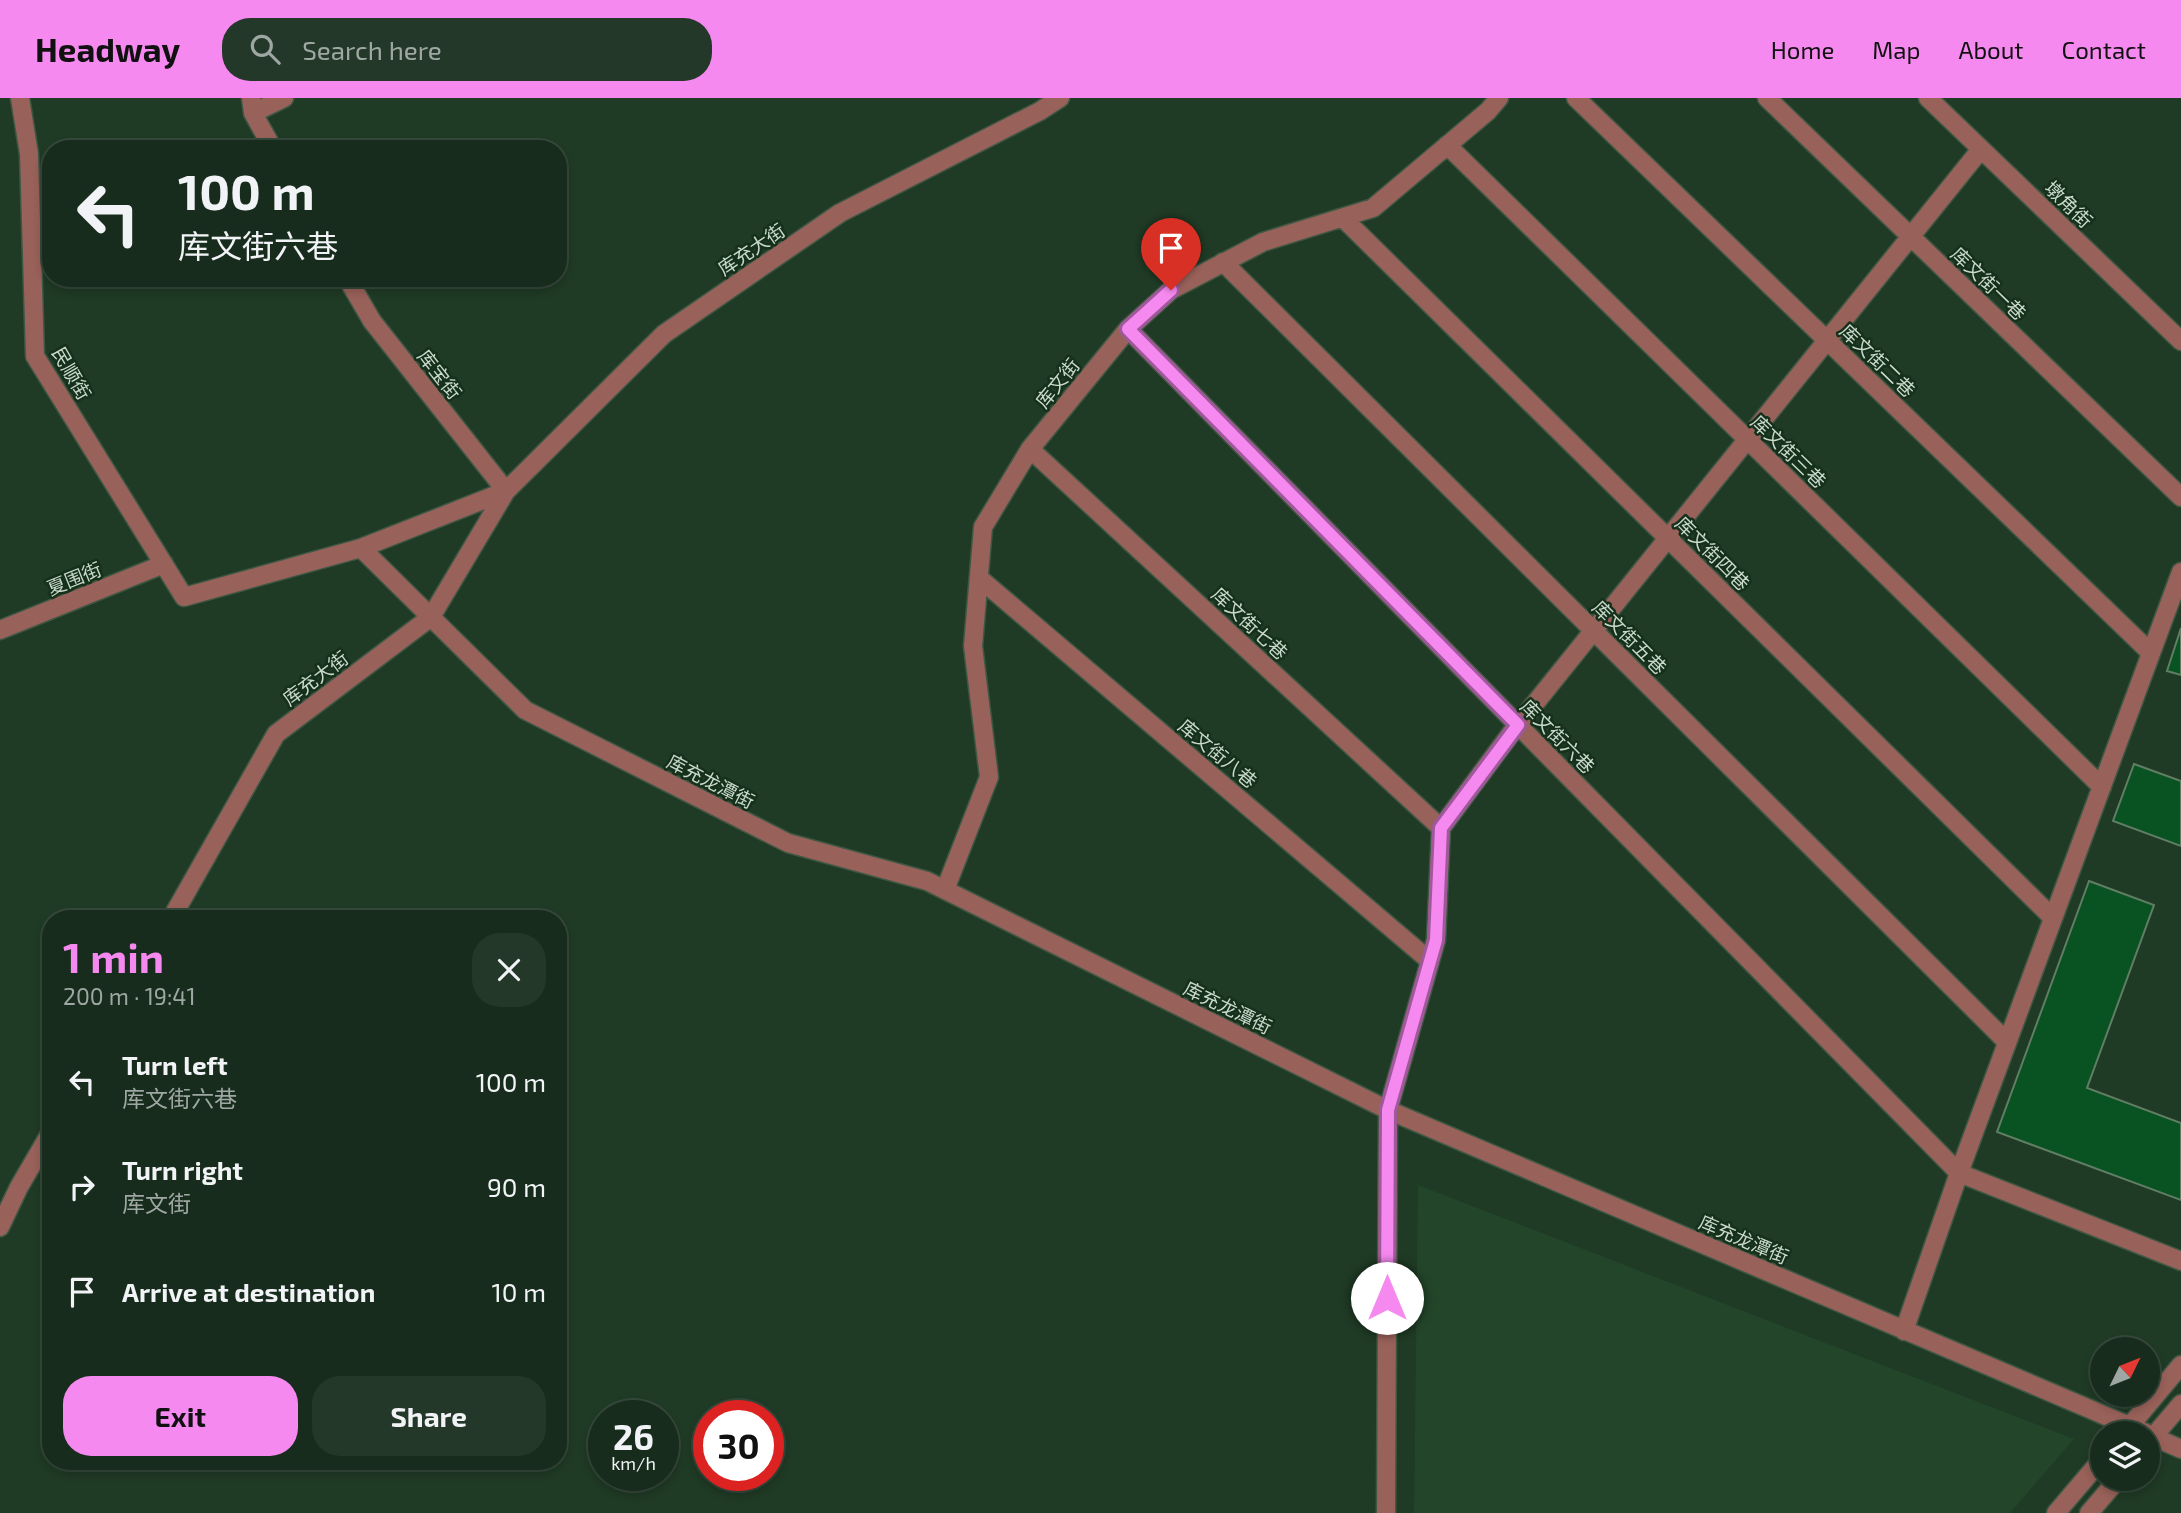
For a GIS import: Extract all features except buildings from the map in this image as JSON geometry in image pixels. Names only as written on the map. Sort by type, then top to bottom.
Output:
[{"type":"street","name":"民顺街","points":[[20,98],[29,154],[35,356],[184,597]]},
{"type":"street","points":[[269,140],[252,106],[284,98]]},
{"type":"street","name":"库充大街","points":[[177,910],[276,734],[431,617],[506,491],[664,334],[840,213],[1040,111],[1060,98]]},
{"type":"street","name":"库文街","points":[[945,890],[989,777],[973,646],[983,527],[1030,449],[1128,329],[1171,290],[1263,242],[1373,208],[1488,111],[1499,98]]},
{"type":"street","name":"库文街二巷","points":[[1576,98],[2151,653]]},
{"type":"street","name":"库文街一巷","points":[[1767,98],[2181,497]]},
{"type":"street","name":"墩角街","points":[[1928,98],[2181,341]]},
{"type":"street","name":"库文街三巷","points":[[1447,145],[2102,787]]},
{"type":"street","points":[[1386,1513],[1388,1110],[1436,940],[1441,828],[1518,725],[1981,149]]},
{"type":"street","name":"库文街四巷","points":[[1343,218],[2053,918]]},
{"type":"street","name":"库文街五巷","points":[[1223,262],[2007,1042]]},
{"type":"street","name":"库宝街","points":[[352,287],[372,321],[506,491]]},
{"type":"street","name":"库文街六巷","points":[[1128,329],[1959,1173]]},
{"type":"street","name":"库文街七巷","points":[[1030,449],[1441,828]]},
{"type":"street","name":"库充大街","points":[[184,597],[361,548],[506,491]]},
{"type":"street","name":"库充龙潭街","points":[[361,548],[525,710],[788,843],[927,881],[1388,1110],[2112,1421]]},
{"type":"street","name":"夏围街","points":[[0,631],[164,564]]},
{"type":"street","points":[[1904,1331],[1959,1173],[2181,572]]},
{"type":"street","name":"库文街八巷","points":[[979,578],[1430,961]]},
{"type":"street","points":[[0,1227],[42,1148]]},
{"type":"street","points":[[1959,1173],[2181,1261]]},
{"type":"street","points":[[2144,1421],[2181,1364]]},
{"type":"street","points":[[2160,1429],[2181,1404]]},
{"type":"street","name":"库充龙潭街","points":[[2160,1441],[2181,1449]]},
{"type":"street","points":[[2056,1513],[2090,1473]]},
{"type":"street","points":[[2090,1513],[2108,1491]]},
{"type":"shaded area","points":[[1418,1185],[2074,1439],[2010,1513],[1414,1513]]},
{"type":"route","points":[[1171,290],[1128,329],[1518,725],[1441,828],[1436,940],[1388,1110],[1387,1298]]}]
